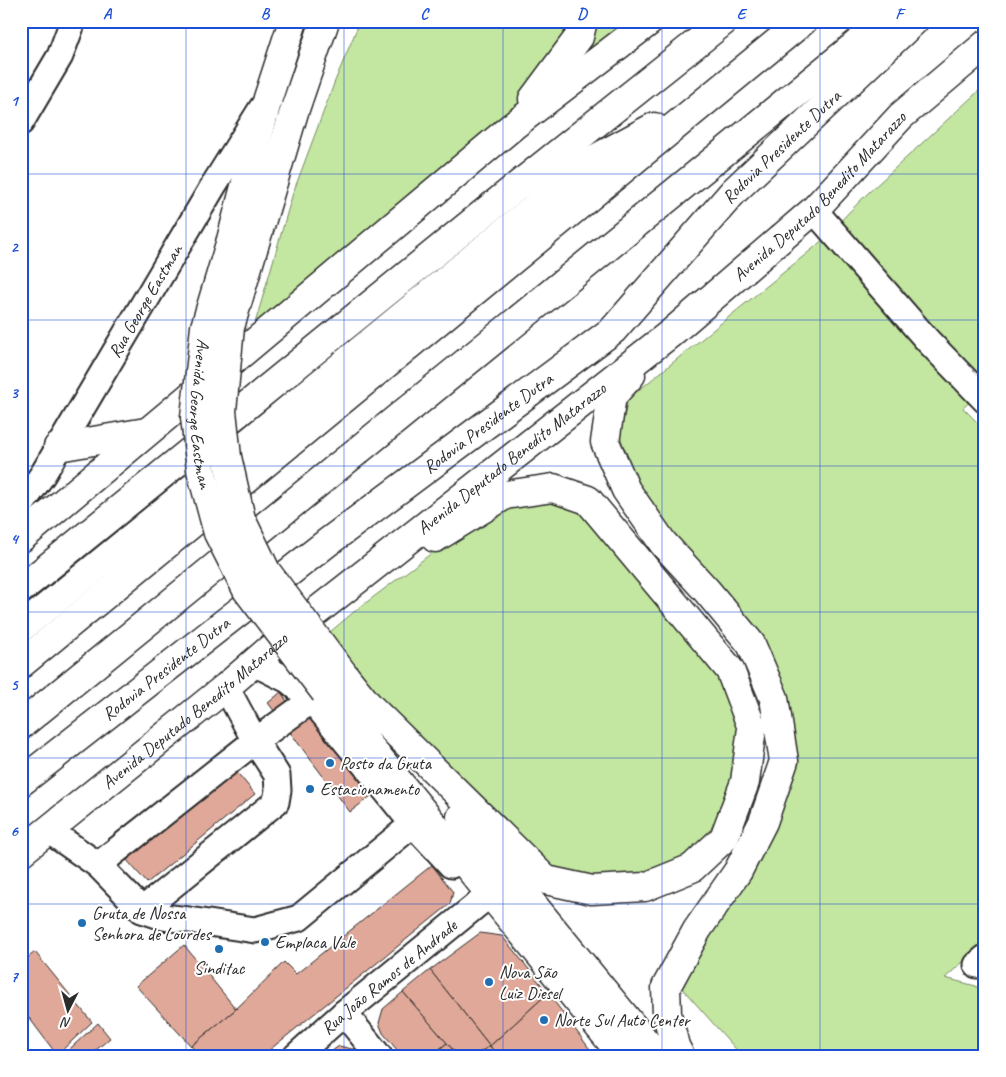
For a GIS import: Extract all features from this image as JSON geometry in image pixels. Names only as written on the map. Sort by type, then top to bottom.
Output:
[{"type":"main road","name":"Avenida George Eastman","points":[[293,21],[268,98],[242,243],[230,327],[222,411],[227,457],[241,519],[327,689]]},
{"type":"main road","name":"Avenida George Eastman","points":[[242,243],[294,112],[325,21]]},
{"type":"main road","points":[[294,112],[338,21]]},
{"type":"main road","points":[[513,126],[579,37],[583,21]]},
{"type":"main road","points":[[21,538],[513,126],[650,21]]},
{"type":"main road","points":[[21,589],[485,211],[724,21]]},
{"type":"main road","points":[[21,664],[803,21]]},
{"type":"main road","name":"Rodovia Presidente Dutra","points":[[21,725],[885,21]]},
{"type":"main road","name":"Rodovia Presidente Dutra","points":[[21,782],[328,542],[613,330],[734,191],[914,21]]},
{"type":"main road","name":"Avenida Deputado Benedito Matarazzo","points":[[21,852],[226,687],[284,637],[671,333],[814,210],[901,116],[985,45]]},
{"type":"main road","points":[[21,628],[591,161],[708,98]]},
{"type":"main road","points":[[671,333],[612,396],[605,442],[626,490],[664,543],[751,644],[774,698],[784,761],[764,822],[742,863],[697,930],[666,987],[667,1014],[675,1046],[680,1056]]},
{"type":"main road","points":[[58,447],[148,432]]},
{"type":"main road","points":[[284,637],[350,602],[444,532],[505,495],[553,488],[588,500],[730,670],[752,728],[745,782],[724,838],[692,868],[645,887],[592,890],[546,880],[369,706],[327,689]]},
{"type":"main road","points":[[327,689],[624,1056]]},
{"type":"main road","points":[[369,706],[657,1056]]},
{"type":"street","points":[[25,104],[60,56],[73,21]]},
{"type":"street","name":"Rua George Eastman","points":[[21,505],[58,447],[268,98]]},
{"type":"street","points":[[814,210],[928,341],[985,400]]},
{"type":"street","points":[[251,664],[288,680],[327,689],[413,824],[484,899],[614,1056]]},
{"type":"street","points":[[142,910],[276,802],[278,790],[277,776],[255,741],[226,687]]},
{"type":"street","points":[[98,865],[255,741],[327,689]]},
{"type":"street","points":[[48,830],[98,865],[142,910],[163,917],[255,930],[299,918],[413,824]]},
{"type":"street","name":"Rua João Ramos de Andrade","points":[[296,1056],[344,1013],[484,899]]},
{"type":"street","points":[[344,1013],[379,1056]]},
{"type":"green space","points":[[360,21],[572,21],[543,74],[514,109],[251,337],[293,193],[335,81]]},
{"type":"green space","points":[[627,21],[578,68],[596,22]]},
{"type":"green space","points":[[985,85],[985,388],[963,408],[985,430],[985,942],[945,978],[976,986],[985,997],[985,1056],[742,1056],[680,986],[795,762],[788,698],[761,636],[636,485],[620,436],[628,399],[816,246],[867,194]]},
{"type":"green space","points":[[552,498],[582,508],[722,675],[742,730],[736,780],[715,833],[687,859],[643,877],[593,880],[551,871],[375,695],[330,632],[449,540],[508,504]]},
{"type":"building","points":[[281,692],[292,709],[279,717],[268,703]]},
{"type":"building","name":"Posto da Gruta","points":[[311,715],[371,796],[350,812],[289,731]]},
{"type":"building","points":[[235,770],[255,794],[147,883],[126,859]]},
{"type":"building","points":[[432,865],[453,892],[450,904],[262,1056],[200,1056],[191,1046],[236,1009],[284,962],[296,974]]},
{"type":"building","name":"Nova São Luiz Diesel","points":[[480,933],[502,936],[548,993],[490,1046],[430,970]]},
{"type":"building","points":[[184,945],[236,1009],[191,1046],[136,986]]},
{"type":"building","points":[[35,952],[92,1022],[57,1055],[21,1007],[21,963]]},
{"type":"building","points":[[430,970],[490,1046],[474,1056],[458,1056],[403,992]]},
{"type":"building","points":[[403,992],[447,1043],[431,1056],[402,1056],[383,1033],[379,1023],[383,1009]]},
{"type":"building","name":"Norte Sul Auto Center","points":[[548,993],[595,1056],[497,1056],[490,1046]]},
{"type":"building","points":[[98,1023],[110,1038],[89,1056],[62,1056]]},
{"type":"building","points":[[447,1043],[458,1056],[431,1056]]},
{"type":"building","points":[[339,1046],[361,1051],[365,1056],[325,1056]]},
{"type":"building","points":[[490,1046],[497,1056],[474,1056]]},
{"type":"place","name":"Posto da Gruta","points":[[330,763]]},
{"type":"place","name":"Estacionamento","points":[[310,789]]},
{"type":"place","name":"Gruta de Nossa Senhora de Lourdes","points":[[82,923]]},
{"type":"place","name":"Emplaca Vale","points":[[265,942]]},
{"type":"place","name":"Sinditac","points":[[219,949]]},
{"type":"place","name":"Nova São Luiz Diesel","points":[[489,982]]},
{"type":"place","name":"Norte Sul Auto Center","points":[[544,1020]]}]
